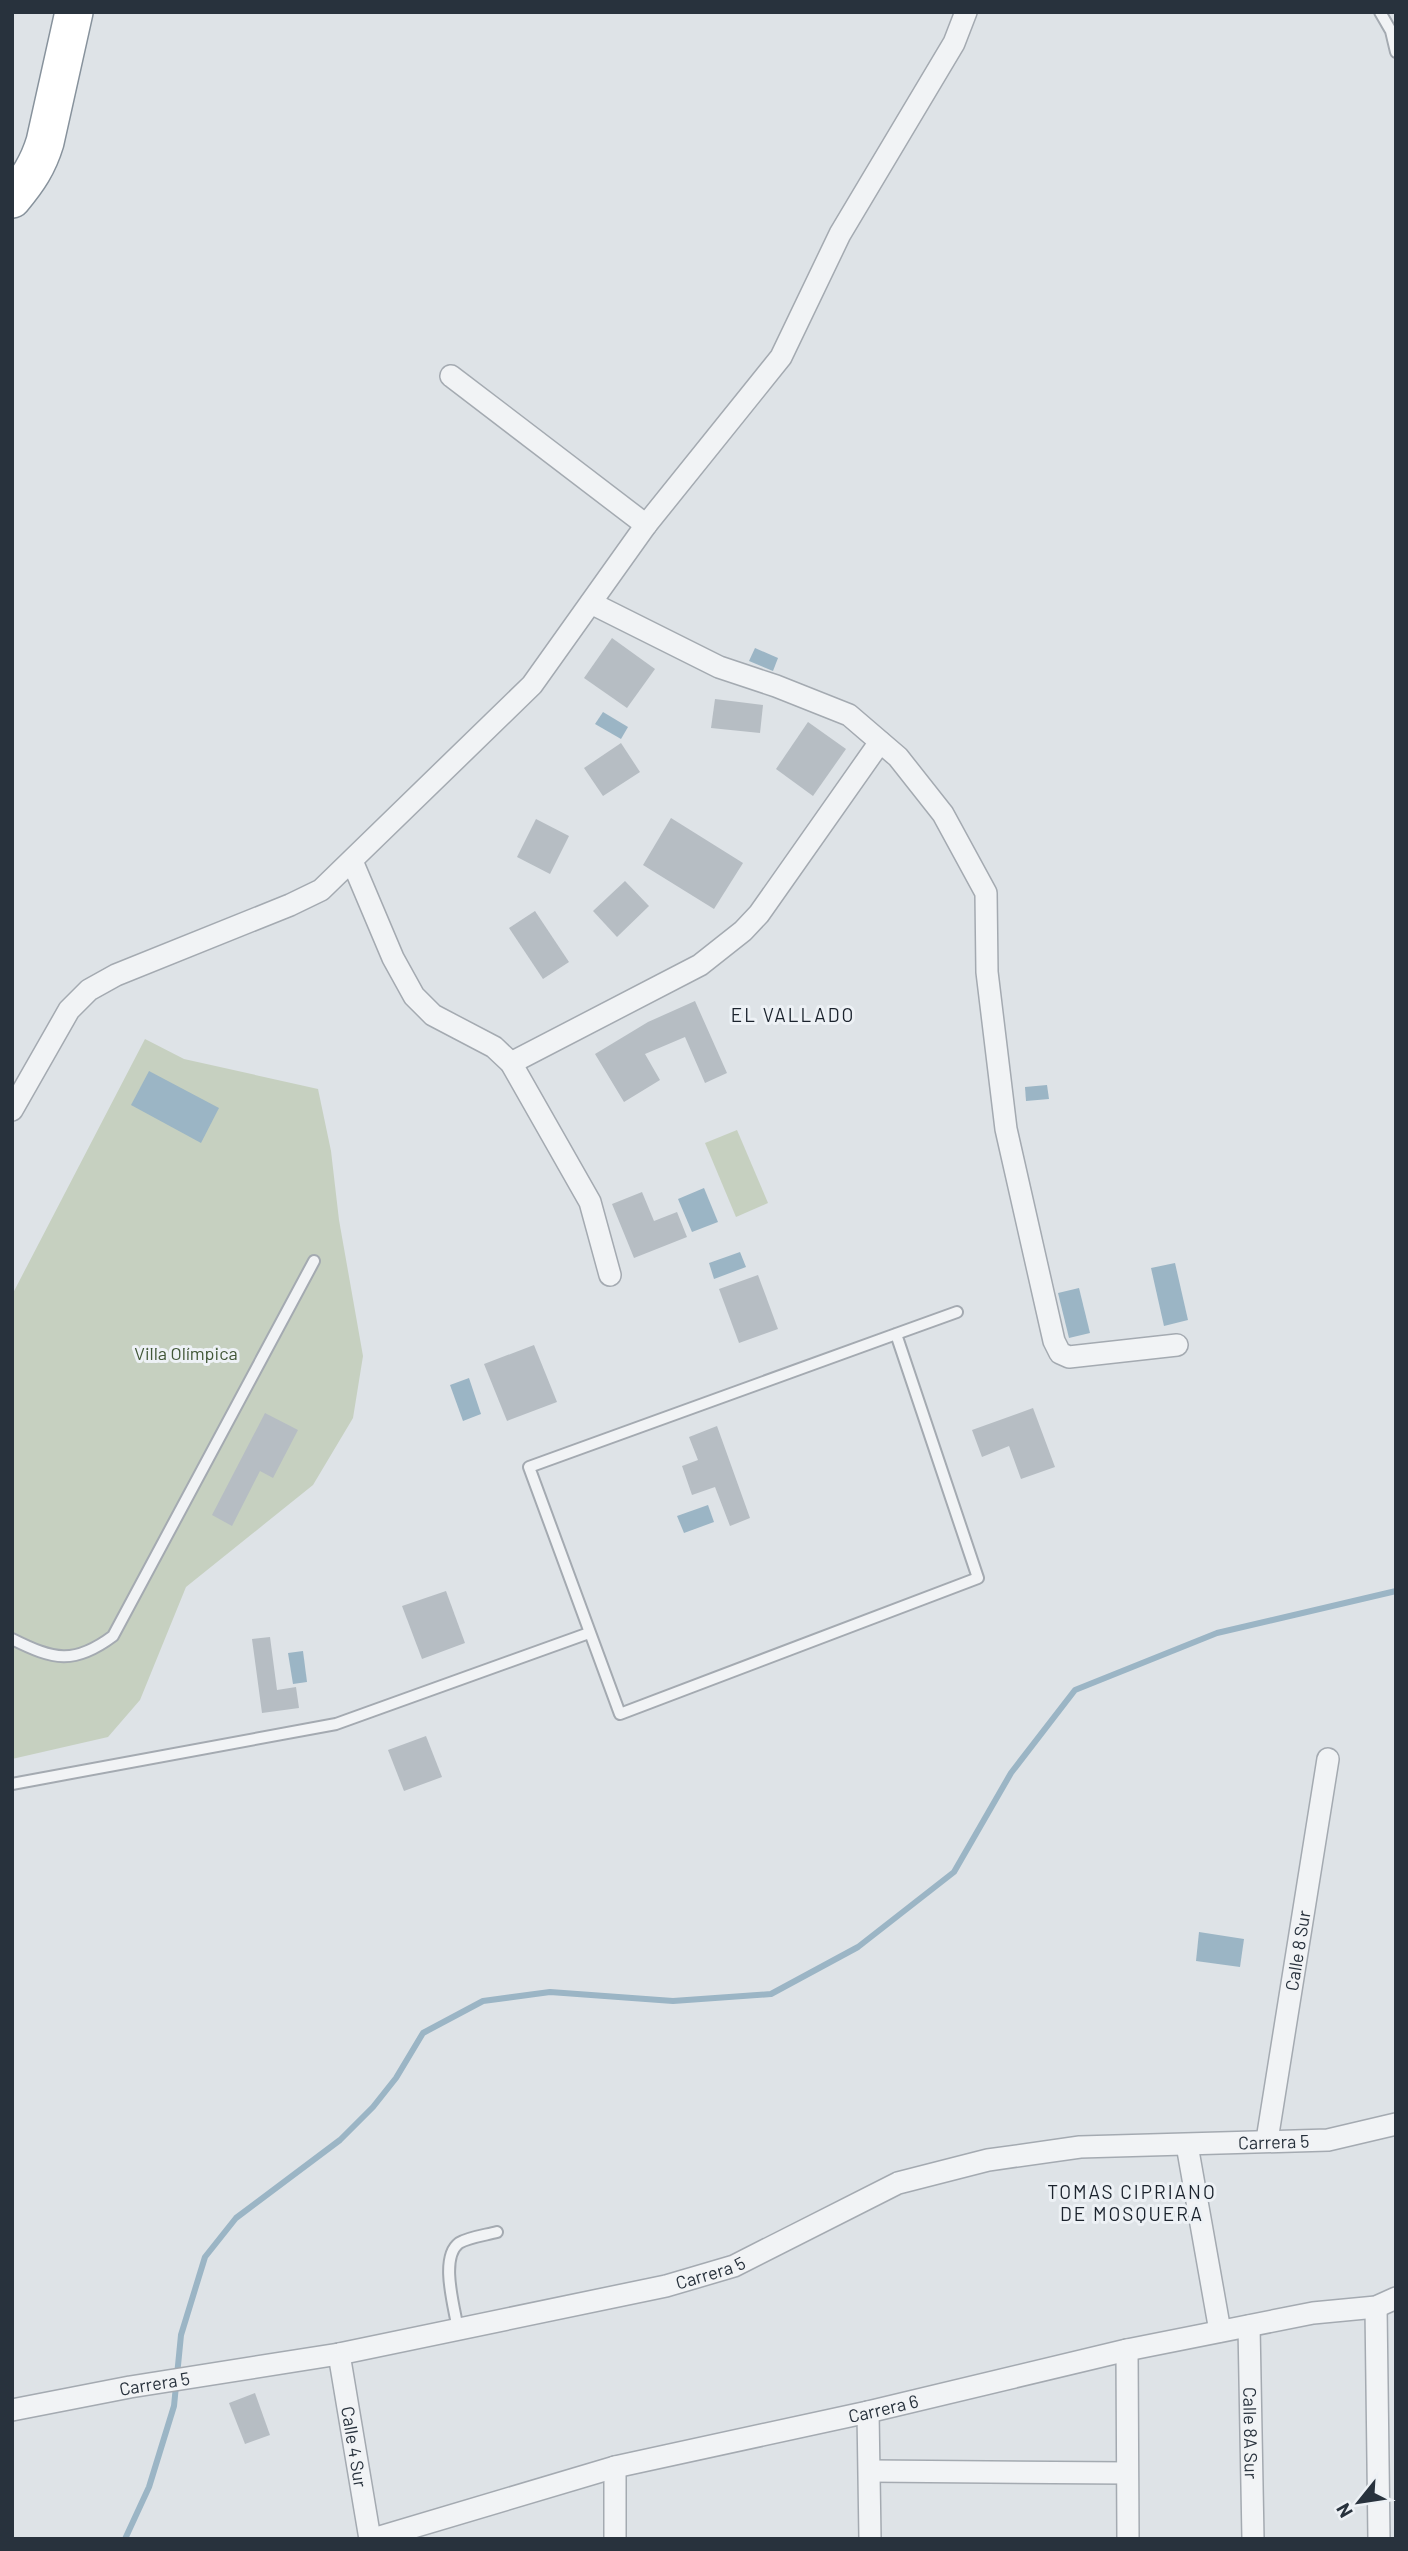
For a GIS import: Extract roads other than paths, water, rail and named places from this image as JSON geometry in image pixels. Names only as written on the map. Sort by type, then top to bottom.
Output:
[{"type":"highway","points":[[12,199],[31,177],[46,142],[74,12]]},
{"type":"street","points":[[12,1110],[69,1010],[89,990],[116,975],[321,890],[532,685],[646,525],[781,356],[840,234],[954,43],[966,12]]},
{"type":"street","points":[[451,376],[646,525]]},
{"type":"street","points":[[591,603],[719,667],[849,715],[898,757],[943,814],[986,893],[987,972],[1006,1129],[1054,1340],[1060,1353],[1069,1357],[1177,1345]]},
{"type":"street","points":[[511,1063],[700,965],[743,931],[759,914],[880,742]]},
{"type":"street","points":[[352,861],[393,958],[414,996],[433,1015],[494,1047],[511,1063],[590,1202],[610,1275]]},
{"type":"street","name":"Calle 8 Sur","points":[[1267,2140],[1328,1759]]},
{"type":"street","name":"Carrera 5","points":[[12,2410],[130,2387],[339,2354],[666,2286],[734,2266],[898,2183],[988,2160],[1080,2147],[1328,2140],[1396,2124]]},
{"type":"street","points":[[1187,2145],[1220,2331]]},
{"type":"street","name":"Carrera 6","points":[[372,2539],[439,2530],[615,2467],[868,2413],[1126,2350],[1313,2313],[1376,2308],[1396,2298]]},
{"type":"street","points":[[1376,2308],[1386,2344],[1379,2539]]},
{"type":"street","name":"Calle 8A Sur","points":[[1249,2326],[1253,2539]]},
{"type":"street","points":[[1126,2350],[1128,2539]]},
{"type":"street","name":"Calle 4 Sur","points":[[339,2354],[372,2539]]},
{"type":"street","points":[[868,2413],[870,2539]]},
{"type":"street","points":[[615,2467],[615,2539]]},
{"type":"street","points":[[870,2472],[1127,2473]]},
{"type":"lane","points":[[1380,12],[1391,31],[1396,52]]},
{"type":"lane","points":[[12,1639],[40,1653],[62,1658],[81,1656],[113,1636],[314,1261]]},
{"type":"lane","points":[[896,1334],[978,1578],[620,1714],[529,1466],[957,1312]]},
{"type":"lane","points":[[12,1784],[336,1724],[589,1633]]},
{"type":"lane","points":[[458,2330],[448,2266],[451,2252],[460,2243],[497,2231]]},
{"type":"water","points":[[755,648],[778,658],[773,671],[749,661]]},
{"type":"water","points":[[603,712],[628,727],[621,739],[595,724]]},
{"type":"water","points":[[149,1071],[219,1108],[201,1143],[131,1105]]},
{"type":"water","points":[[1047,1085],[1049,1099],[1026,1101],[1025,1087]]},
{"type":"water","points":[[704,1188],[718,1222],[692,1232],[678,1199]]},
{"type":"water","points":[[740,1252],[746,1267],[714,1279],[709,1263]]},
{"type":"water","points":[[1175,1263],[1188,1320],[1164,1326],[1151,1268]]},
{"type":"water","points":[[1079,1288],[1090,1333],[1069,1338],[1058,1293]]},
{"type":"water","points":[[469,1378],[481,1414],[463,1421],[450,1385]]},
{"type":"water","points":[[708,1505],[714,1522],[684,1533],[677,1516]]},
{"type":"water","points":[[303,1651],[307,1682],[293,1684],[288,1653]]},
{"type":"water","points":[[1199,1932],[1244,1939],[1240,1967],[1196,1961]]},
{"type":"waterway","points":[[125,2539],[149,2487],[174,2406],[181,2335],[205,2257],[236,2218],[340,2140],[373,2107],[396,2078],[423,2033],[483,2001],[550,1992],[673,2001],[771,1994],[858,1947],[954,1872],[1011,1773],[1075,1690],[1217,1633],[1396,1591]]},
{"type":"district","name":"EL VALLADO","points":[[793,1014]]},
{"type":"district","name":"TOMAS CIPRIANO DE MOSQUERA","points":[[1132,2202]]},
{"type":"park label","name":"Villa Olímpica","points":[[186,1353]]}]
